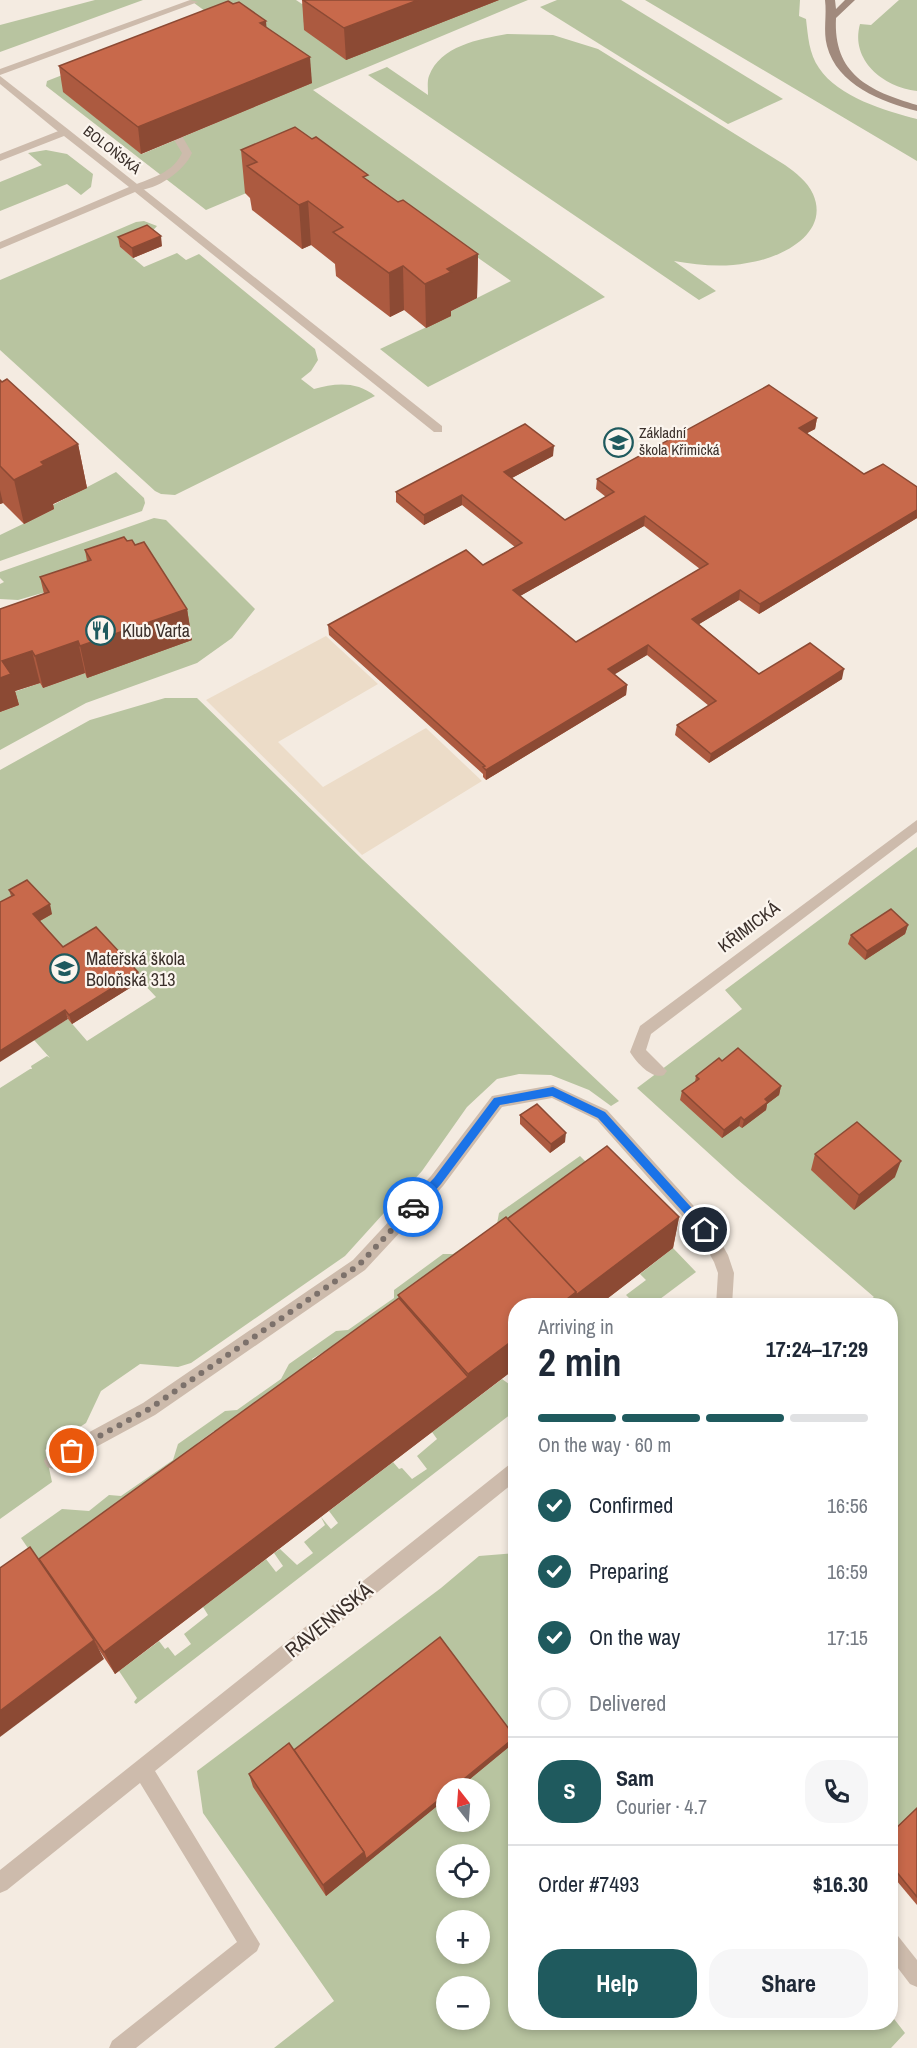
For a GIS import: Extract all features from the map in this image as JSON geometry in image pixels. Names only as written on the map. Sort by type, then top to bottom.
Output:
[{"type":"street","points":[[830,0],[833,16],[832,48],[840,64],[852,78],[875,92],[895,102],[917,108]]},
{"type":"street","points":[[833,16],[850,0]]},
{"type":"street","points":[[0,72],[193,2]]},
{"type":"street","points":[[0,79],[65,132]]},
{"type":"street","name":"BOLOŇSKÁ","points":[[0,158],[65,132],[136,188],[0,246]]},
{"type":"street","points":[[178,138],[187,153],[185,162],[172,173],[136,188],[438,429]]},
{"type":"street","name":"KŘIMICKÁ","points":[[659,1071],[638,1052],[645,1030],[917,825]]},
{"type":"street","points":[[53,1461],[149,1409],[359,1265],[437,1181],[497,1101],[553,1091],[602,1115],[705,1230],[722,1260],[726,1273],[724,1298]]},
{"type":"street","name":"RAVENNSKÁ","points":[[0,1883],[508,1476]]},
{"type":"street","points":[[119,2048],[250,1944],[143,1770]]},
{"type":"street","points":[[898,1952],[917,1977]]},
{"type":"green space","points":[[95,0],[143,0],[0,52],[0,25]]},
{"type":"green space","points":[[190,0],[296,0],[302,4],[315,0],[528,0],[313,90],[605,297],[428,387],[380,349],[450,316],[447,313],[511,281],[383,191],[299,171],[206,210],[46,86],[47,81],[208,18],[209,14]],"holes":[[[311,83],[142,154],[64,92]]]},
{"type":"green space","points":[[557,0],[621,0],[783,99],[728,124],[540,7]]},
{"type":"green space","points":[[645,0],[800,0],[799,16],[806,19],[813,57],[827,78],[850,95],[891,112],[917,119],[917,161]]},
{"type":"green space","points":[[899,0],[917,0],[917,91],[892,84],[881,78],[872,70],[860,49],[858,37],[860,24],[871,25]]},
{"type":"green space","points":[[507,34],[553,35],[598,49],[797,174],[813,194],[817,209],[815,222],[798,242],[786,250],[759,261],[719,266],[674,261],[716,291],[699,300],[368,75],[387,67],[428,95],[429,76],[442,57],[473,42]]},
{"type":"green space","points":[[46,150],[67,154],[93,174],[91,187],[81,195],[67,184],[0,211],[0,182],[42,165],[28,153]]},
{"type":"green space","points":[[144,221],[157,226],[149,235],[120,247],[144,267],[177,253],[186,260],[199,254],[315,349],[318,360],[311,371],[301,379],[314,389],[330,385],[346,385],[361,388],[375,396],[175,495],[155,491],[0,350],[0,280],[136,222]]},
{"type":"green space","points":[[116,472],[144,498],[142,511],[0,561],[0,535],[54,509],[51,506]]},
{"type":"green space","points":[[154,518],[166,520],[255,609],[232,638],[197,663],[86,703],[0,750],[0,712],[19,705],[11,693],[40,683],[43,688],[85,673],[88,678],[63,587],[18,600],[0,599],[0,584],[4,582],[0,578],[0,572]]},
{"type":"green space","points":[[165,698],[197,698],[362,859],[619,1101],[611,1106],[589,1090],[551,1075],[519,1074],[497,1079],[467,1107],[422,1171],[345,1256],[191,1363],[178,1367],[140,1364],[101,1391],[86,1423],[45,1450],[52,1482],[0,1519],[0,1088],[32,1069],[31,1066],[47,1056],[50,1058],[34,1040],[68,1019],[87,1041],[156,997],[99,936],[66,956],[0,911],[0,770],[90,720]]},
{"type":"green space","points":[[917,847],[917,1809],[898,1827],[898,1298],[873,1298],[637,1088],[742,1009],[725,990]]},
{"type":"green space","points":[[580,1156],[603,1179],[338,1363],[327,1350],[312,1359],[327,1381],[225,1445],[214,1431],[199,1442],[52,1583],[21,1538],[62,1509],[89,1511],[109,1495],[121,1496],[173,1460],[178,1444],[225,1411],[237,1410],[281,1379],[289,1364],[336,1331],[348,1330],[394,1298],[394,1290],[443,1254],[453,1254],[497,1224],[499,1213]]},
{"type":"green space","points":[[673,1248],[696,1272],[661,1298],[629,1298],[626,1295],[646,1280],[640,1274]]},
{"type":"green space","points":[[502,1379],[508,1383],[508,1416],[136,1704],[134,1702],[137,1698],[119,1671],[159,1641],[175,1656],[191,1644],[184,1634],[208,1615],[203,1607],[266,1559],[276,1572],[283,1566],[274,1553],[280,1549],[297,1565],[313,1553],[304,1542],[325,1525],[321,1517],[331,1529],[338,1523],[329,1511],[393,1462],[412,1479],[427,1469],[417,1456],[437,1439],[432,1432]]},
{"type":"green space","points":[[508,1554],[508,2030],[898,2030],[898,2024],[905,2033],[891,2048],[274,2048],[334,2001],[203,1813],[197,1771],[441,1588],[479,1556]],"holes":[[[440,1643],[457,1778],[490,1778],[490,1832],[436,1832],[436,1778],[445,1778]]]},
{"type":"shaded area","points":[[326,636],[378,684],[278,742],[323,787],[426,728],[482,781],[362,855],[206,700]]},
{"type":"building","points":[[303,0],[418,0],[344,28]]},
{"type":"building","points":[[228,1],[233,4],[239,2],[266,21],[260,23],[310,57],[138,127],[59,66]]},
{"type":"building","points":[[295,127],[312,139],[316,137],[368,175],[363,177],[381,190],[398,202],[403,200],[478,254],[447,269],[451,272],[425,284],[403,266],[389,273],[333,232],[343,227],[308,201],[299,205],[247,166],[257,162],[241,150]]},
{"type":"building","points":[[147,225],[161,236],[132,248],[118,237]]},
{"type":"building","points":[[7,379],[78,444],[41,462],[44,465],[14,480],[0,466],[0,380],[2,382]]},
{"type":"building","points":[[769,385],[817,418],[799,428],[864,474],[883,464],[917,487],[917,510],[760,604],[740,590],[692,619],[759,674],[810,643],[844,669],[711,754],[677,725],[716,701],[648,645],[608,669],[627,685],[486,770],[483,767],[485,766],[328,625],[466,550],[483,565],[522,543],[462,495],[424,515],[396,492],[525,424],[554,446],[504,472],[565,520],[614,492],[597,479]],"holes":[[[645,516],[708,564],[576,642],[513,590]]]},
{"type":"building","points":[[124,537],[127,541],[132,540],[135,545],[144,542],[187,609],[80,646],[78,641],[35,656],[32,651],[2,661],[11,674],[0,678],[0,609],[49,592],[40,577],[91,560],[85,550]]},
{"type":"building","name":"Mateřská škola Boloňská 313","points":[[27,880],[50,904],[33,914],[63,947],[96,927],[138,972],[69,1015],[65,1010],[0,1051],[0,902],[14,895],[9,890]]},
{"type":"building","points":[[891,909],[908,925],[867,951],[851,935]]},
{"type":"building","points":[[738,1048],[781,1086],[765,1099],[768,1102],[744,1120],[741,1117],[724,1130],[682,1091],[699,1079],[696,1076],[719,1058],[722,1061]]},
{"type":"building","points":[[537,1104],[566,1133],[551,1144],[520,1115]]},
{"type":"building","points":[[857,1122],[901,1161],[859,1195],[815,1154]]},
{"type":"building","points":[[607,1146],[679,1217],[576,1295],[576,1292],[507,1219]]},
{"type":"building","points":[[506,1217],[576,1292],[568,1298],[508,1298],[508,1344],[468,1374],[398,1295]]},
{"type":"building","points":[[399,1298],[468,1377],[104,1652],[39,1559]]},
{"type":"building","points":[[30,1547],[94,1640],[0,1711],[0,1568]]},
{"type":"building","points":[[440,1637],[508,1728],[508,1743],[465,1778],[436,1778],[436,1802],[366,1859],[364,1852],[294,1750]]},
{"type":"building","points":[[289,1743],[364,1852],[323,1885],[249,1774]]},
{"type":"building","points":[[917,1808],[917,1897],[898,1874],[898,1826]]},
{"type":"way so far","points":[[72,1451],[149,1409],[359,1265],[413,1207]]},
{"type":"place","name":"Základní škola Křimická","points":[[618,442]]},
{"type":"place","name":"Klub Varta","points":[[101,631]]},
{"type":"place","name":"Mateřská škola Boloňská 313","points":[[65,969]]},
{"type":"route","points":[[413,1207],[437,1181],[497,1101],[553,1091],[602,1115],[705,1230]]}]
